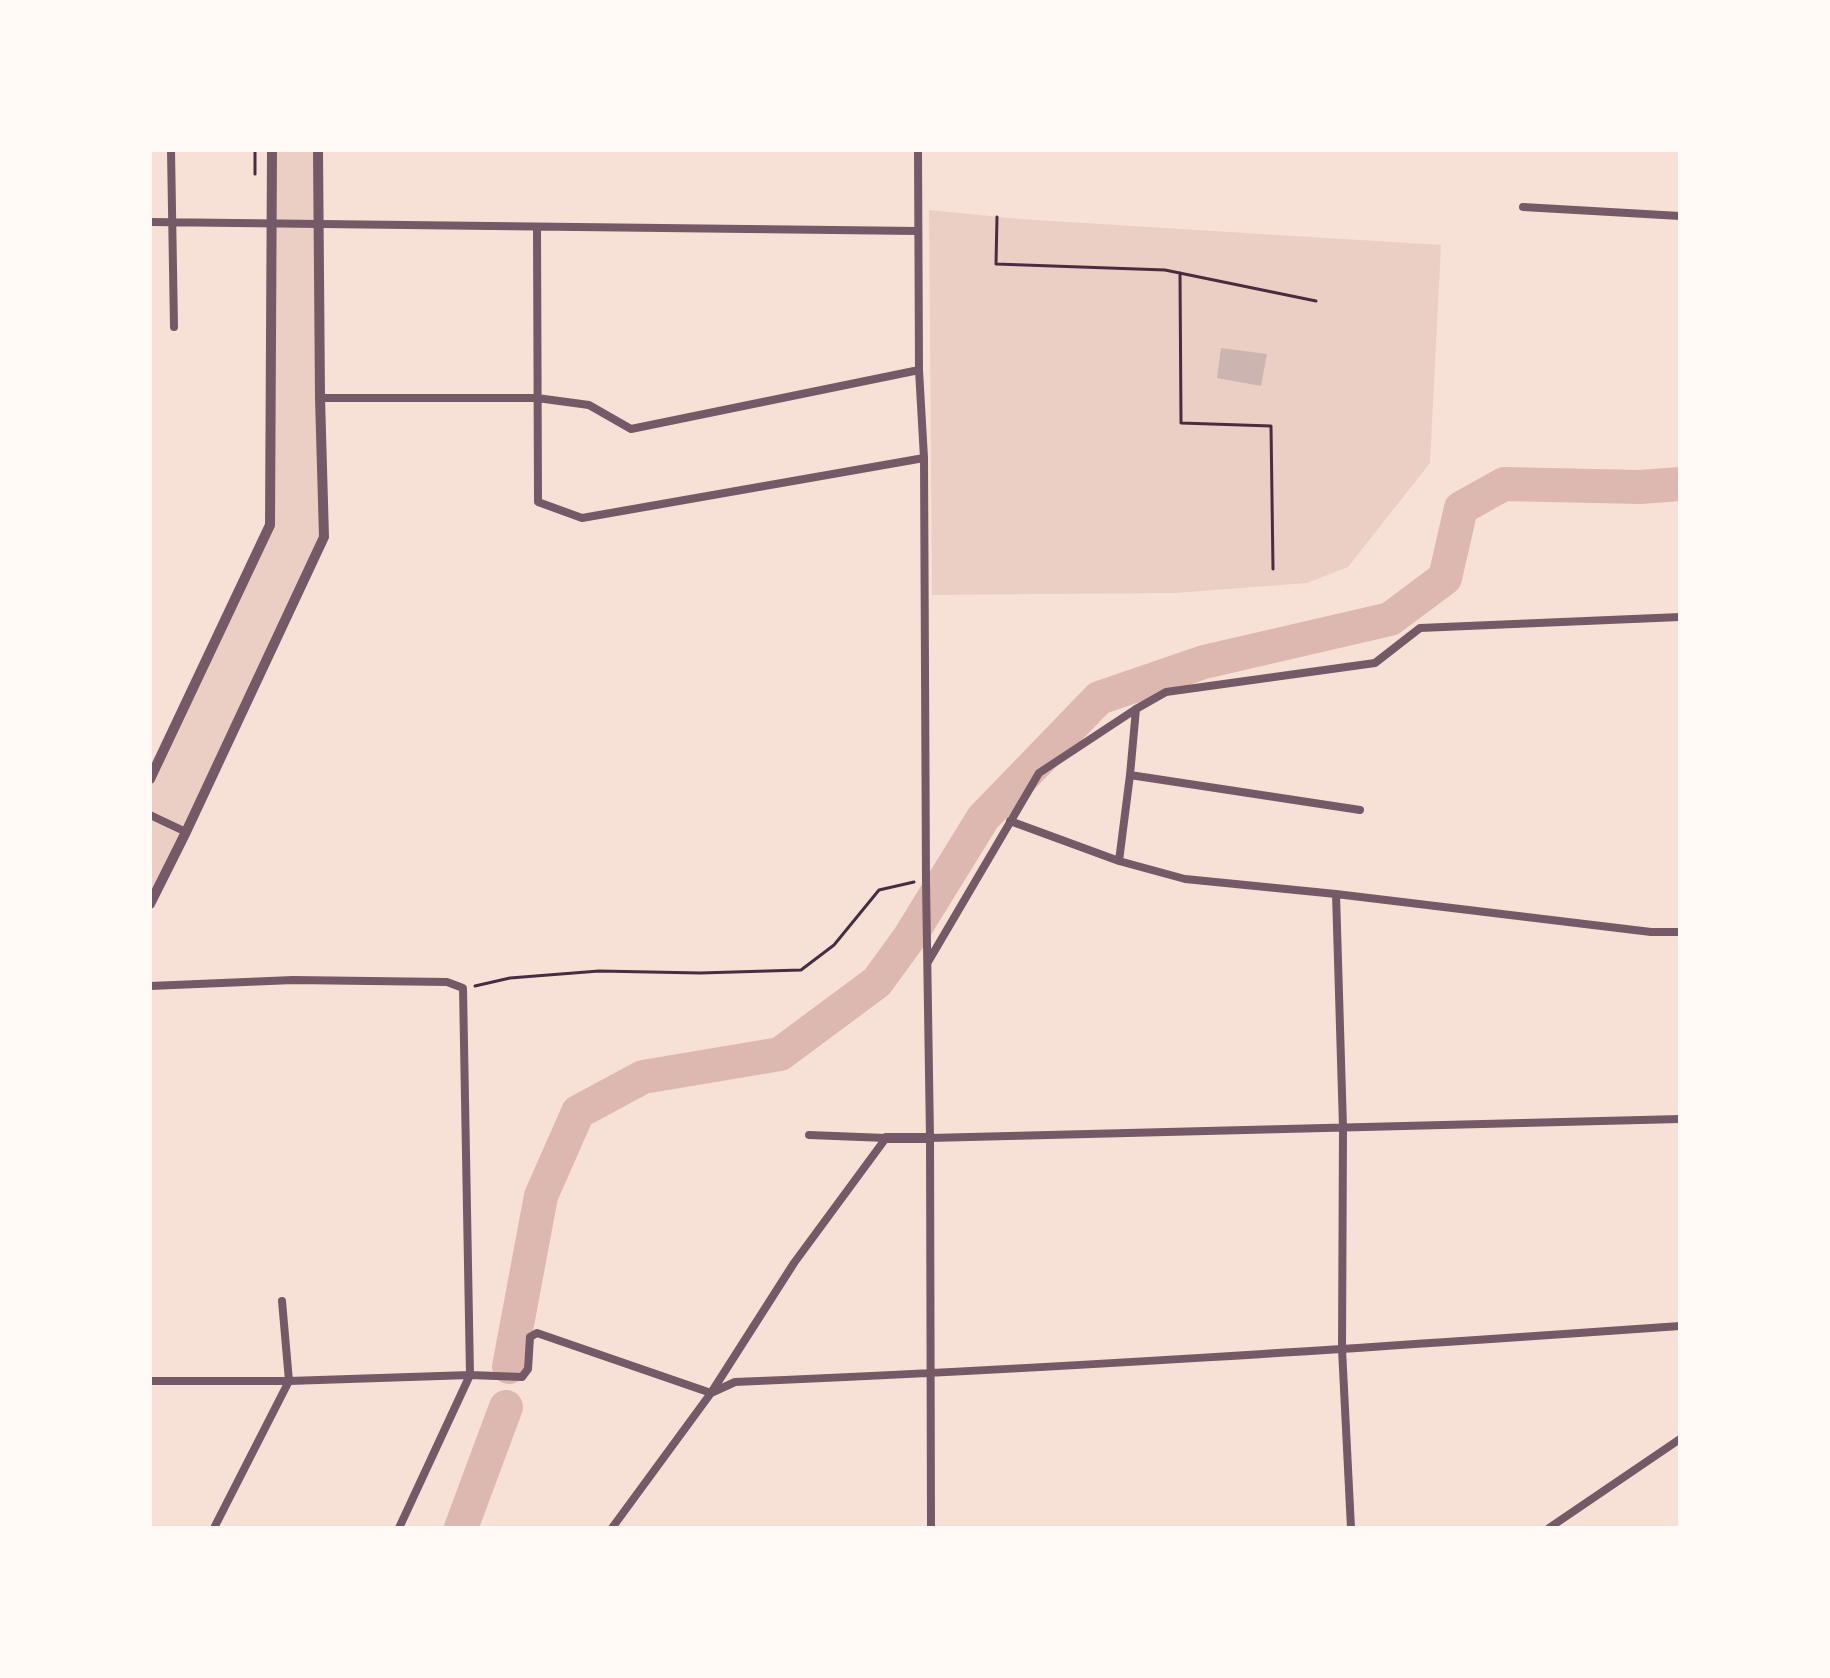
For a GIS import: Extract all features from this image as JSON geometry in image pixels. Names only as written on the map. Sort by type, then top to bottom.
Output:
[{"type":"street","points":[[171,150],[174,327]]},
{"type":"street","points":[[150,779],[270,525],[272,150]]},
{"type":"street","points":[[150,904],[324,537],[318,150]]},
{"type":"street","points":[[918,150],[919,370],[924,458],[931,1528]]},
{"type":"street","points":[[1523,207],[1680,216]]},
{"type":"street","points":[[150,222],[918,231]]},
{"type":"street","points":[[537,227],[538,502],[582,518],[924,458]]},
{"type":"street","points":[[320,398],[537,398],[589,405],[631,429],[919,370]]},
{"type":"street","points":[[927,960],[1039,773],[1166,692],[1375,663],[1420,628],[1680,617]]},
{"type":"street","points":[[1119,861],[1136,709]]},
{"type":"street","points":[[1130,775],[1360,810]]},
{"type":"street","points":[[150,815],[186,832]]},
{"type":"street","points":[[1010,821],[1119,861],[1185,879],[1651,932],[1680,932]]},
{"type":"street","points":[[1336,894],[1343,1127],[1342,1349],[1351,1528]]},
{"type":"street","points":[[150,986],[293,980],[447,982],[463,988],[475,1376],[399,1528]]},
{"type":"street","points":[[809,1135],[930,1138],[1680,1119]]},
{"type":"street","points":[[612,1528],[711,1393],[794,1263],[886,1138]]},
{"type":"street","points":[[214,1528],[289,1381],[282,1301]]},
{"type":"street","points":[[150,1381],[522,1377],[528,1369],[530,1337],[537,1333],[711,1393],[735,1382],[931,1374],[1680,1326]]},
{"type":"street","points":[[1549,1528],[1680,1439]]},
{"type":"path","points":[[997,217],[996,264],[1165,270],[1316,301]]},
{"type":"path","points":[[1180,273],[1181,423],[1271,426],[1273,569]]},
{"type":"path","points":[[463,988],[510,978],[599,971],[700,973],[801,970],[834,945],[879,890],[926,880]]},
{"type":"shaded area","points":[[272,150],[318,150],[322,535],[150,900],[150,780],[270,525]]},
{"type":"shaded area","points":[[929,210],[1020,219],[1441,245],[1430,463],[1348,567],[1307,583],[1175,593],[932,595]]},
{"type":"building","points":[[1221,348],[1267,354],[1261,386],[1217,378]]},
{"type":"waterway","points":[[509,1367],[541,1196],[578,1112],[643,1077],[780,1054],[877,982],[909,938],[983,818],[1099,698],[1204,662],[1390,619],[1445,578],[1461,508],[1504,484],[1640,487],[1680,484]]},
{"type":"waterway","points":[[461,1528],[506,1407]]}]
